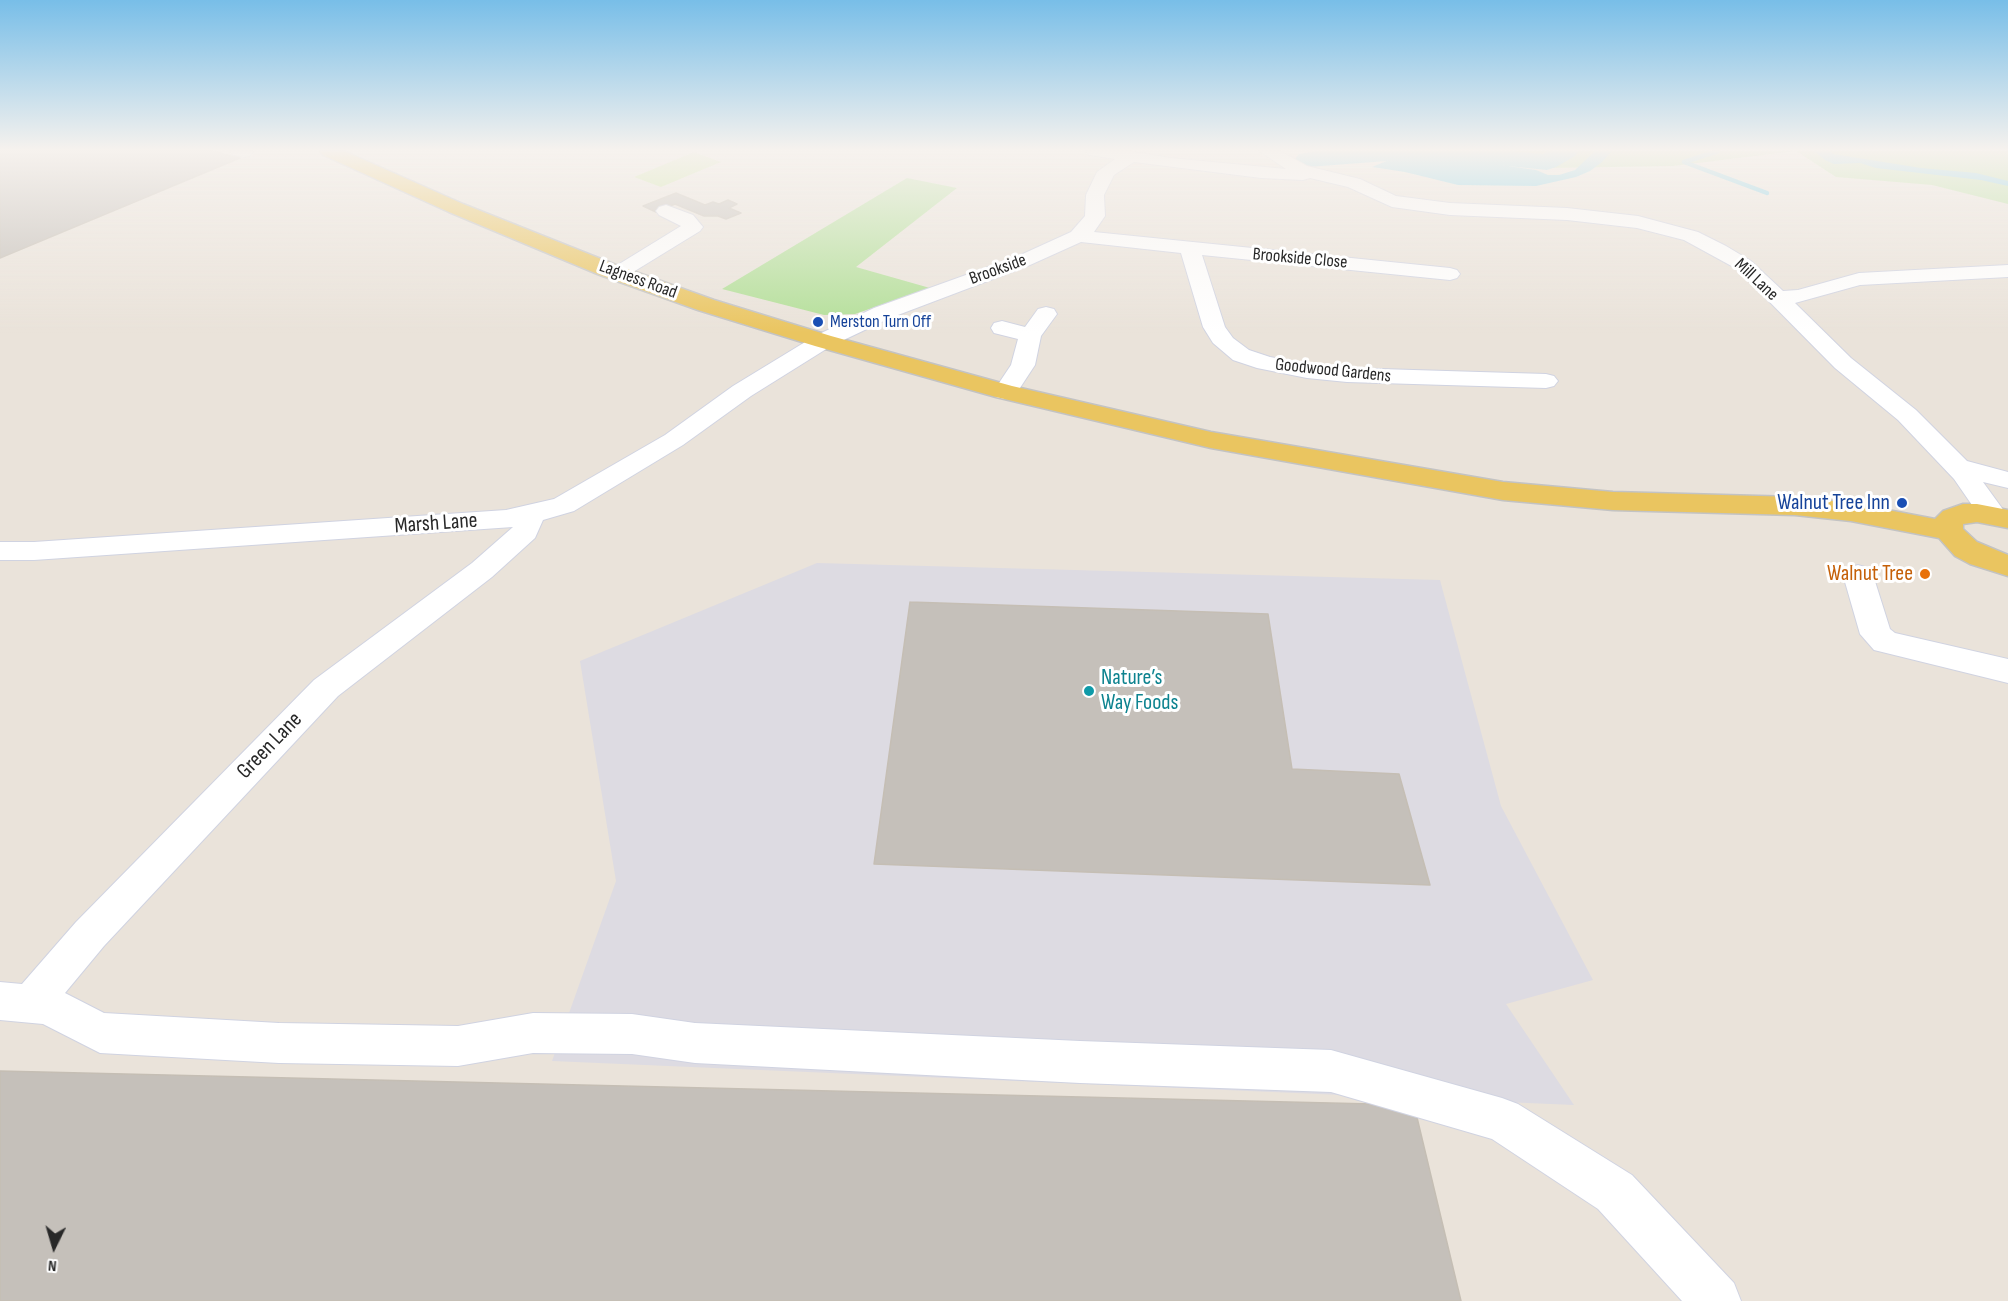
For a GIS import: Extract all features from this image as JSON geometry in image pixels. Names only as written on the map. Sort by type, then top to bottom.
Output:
[{"type":"main road","name":"Lagness Road","points":[[465,212],[618,273],[706,305],[823,341],[1005,392],[1211,440],[1503,490],[1612,501],[1795,506],[1851,512],[1949,531]]},
{"type":"main road","points":[[2001,517],[1963,513],[1948,522],[1949,531],[1966,549],[2008,566]]},
{"type":"street","points":[[618,273],[693,227],[686,219],[668,212]]},
{"type":"street","name":"Brookside","points":[[823,341],[882,313],[1023,261],[1078,236],[1088,227],[1095,212]]},
{"type":"street","name":"Mill Lane","points":[[1513,212],[1567,214],[1638,222],[1664,228],[1691,236],[1744,265],[1843,363],[1907,415],[2001,517]]},
{"type":"street","name":"Brookside Close","points":[[1078,236],[1450,274]]},
{"type":"street","name":"Goodwood Gardens","points":[[1190,248],[1214,327],[1224,343],[1241,355],[1307,372],[1457,380],[1511,374],[1546,381]]},
{"type":"street","points":[[1777,298],[1799,296],[1859,279],[2008,271]]},
{"type":"street","points":[[1005,392],[1023,364],[1030,335],[1046,314]]},
{"type":"street","points":[[1002,328],[1030,335]]},
{"type":"street","name":"Marsh Lane","points":[[0,552],[506,519],[531,515],[564,505],[621,473],[674,440],[742,391],[823,341]]},
{"type":"street","points":[[1964,475],[2008,480]]},
{"type":"street","points":[[1964,475],[2008,488]]},
{"type":"street","name":"Green Lane","points":[[15,1002],[90,934],[326,688],[482,570],[525,532],[531,515]]},
{"type":"street","points":[[1857,575],[1876,634],[1885,642],[2008,670]]},
{"type":"street","points":[[15,1002],[48,1005],[100,1034],[279,1044],[458,1046],[533,1033],[632,1034],[695,1043],[1080,1062],[1331,1071],[1502,1120],[1615,1192],[1716,1301]]},
{"type":"shaded area","points":[[817,563],[1440,580],[1501,806],[1593,980],[1506,1004],[1574,1105],[552,1061],[616,881],[580,661]]},
{"type":"green space","points":[[851,212],[927,212],[856,267],[930,288],[855,314],[824,315],[722,289]]},
{"type":"building","points":[[0,212],[111,212],[0,258]]},
{"type":"building","points":[[694,212],[741,213],[726,219],[718,216],[704,216]]},
{"type":"building","name":"Nature’s Way Foods","points":[[910,602],[1268,614],[1292,769],[1399,774],[1430,885],[874,864]]},
{"type":"building","points":[[0,1071],[1414,1105],[1461,1301],[0,1301]]},
{"type":"place","name":"Merston Turn Off","points":[[818,322]]},
{"type":"place","name":"Walnut Tree Inn","points":[[1902,503]]},
{"type":"place","name":"Walnut Tree","points":[[1925,574]]},
{"type":"place","name":"Nature’s Way Foods","points":[[1089,691]]}]
